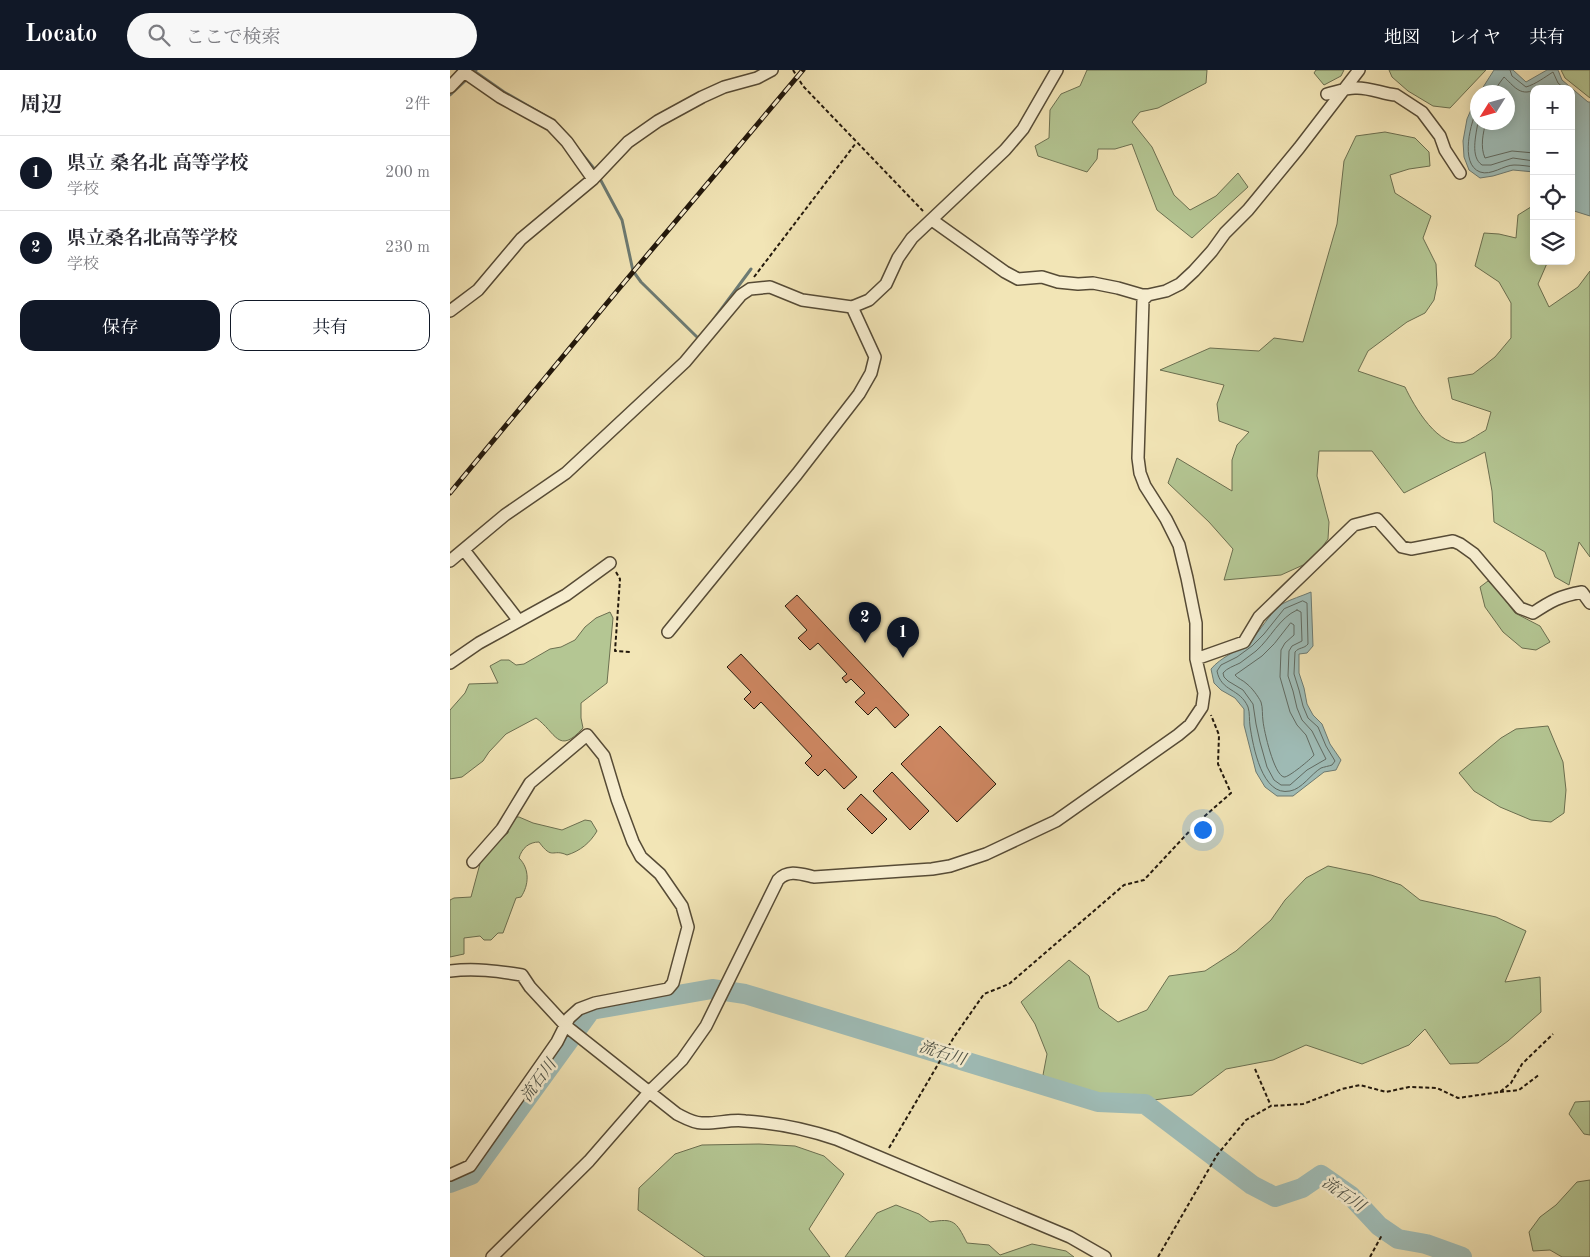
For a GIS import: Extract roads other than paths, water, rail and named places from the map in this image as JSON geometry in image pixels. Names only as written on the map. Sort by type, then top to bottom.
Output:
[{"type":"street","points":[[450,311],[478,290],[521,239],[593,179],[628,142],[658,121],[702,96],[724,87],[757,78],[772,70]]},
{"type":"street","points":[[450,561],[505,515],[566,473],[685,362],[741,295],[750,288],[770,287],[802,300],[852,307],[869,300],[886,284],[912,238],[1004,150],[1023,129],[1056,70]]},
{"type":"street","points":[[932,220],[1005,272],[1018,279],[1042,278],[1078,284],[1093,283],[1142,295],[1166,291],[1180,284],[1194,271],[1225,233],[1248,210],[1359,70]]},
{"type":"street","points":[[450,87],[465,71],[500,96],[551,125],[567,142],[593,179]]},
{"type":"street","points":[[1327,94],[1356,88],[1396,95],[1412,104],[1422,112],[1440,136],[1445,150],[1460,173]]},
{"type":"street","points":[[492,1257],[589,1161],[650,1091],[682,1060],[706,1026],[782,875],[797,873],[814,877],[932,869],[950,866],[986,854],[1056,821],[1190,725],[1202,707],[1204,694],[1196,659],[1196,623],[1188,578],[1180,545],[1166,519],[1153,501],[1140,474],[1138,458],[1142,309],[1143,300],[1148,295]]},
{"type":"street","points":[[668,632],[797,474],[859,394],[871,373],[874,357],[852,307]]},
{"type":"street","points":[[1196,659],[1244,642],[1259,617],[1354,524],[1376,519],[1402,547],[1411,549],[1453,541],[1460,544],[1474,554],[1520,608],[1533,613],[1556,599],[1582,592],[1590,603]]},
{"type":"street","points":[[464,550],[519,621]]},
{"type":"street","points":[[450,664],[479,642],[566,595],[610,563]]},
{"type":"street","points":[[450,1174],[470,1166],[557,1042],[569,1018],[579,1009],[595,1003],[668,990],[674,983],[688,927],[682,906],[660,874],[641,858],[617,799],[604,756],[587,735],[530,783],[502,829],[472,862]]},
{"type":"street","points":[[450,971],[468,969],[493,970],[522,975],[566,1026],[677,1114],[689,1120],[700,1124],[742,1120],[789,1126],[836,1139],[1070,1237],[1104,1257]]},
{"type":"water","points":[[1494,70],[1513,70],[1526,82],[1547,70],[1558,70],[1562,80],[1568,85],[1530,85],[1530,172],[1513,170],[1480,178],[1469,170],[1464,157],[1463,141],[1470,112],[1470,130],[1515,130],[1515,85],[1484,85]]},
{"type":"water","points":[[1575,91],[1590,102],[1590,216],[1575,211]]},
{"type":"water","points":[[1311,592],[1313,646],[1307,653],[1299,654],[1299,673],[1307,704],[1313,715],[1322,724],[1330,744],[1341,760],[1336,770],[1324,772],[1293,796],[1277,796],[1265,787],[1256,772],[1244,725],[1244,709],[1235,698],[1221,690],[1214,683],[1211,669],[1219,661],[1249,642],[1278,607]]},
{"type":"waterway","points":[[476,70],[474,71],[504,92],[544,115]]},
{"type":"waterway","points":[[450,95],[465,81]]},
{"type":"waterway","points":[[578,149],[596,171]]},
{"type":"waterway","points":[[599,177],[622,220],[633,271],[641,282],[698,338],[701,335]]},
{"type":"waterway","points":[[714,319],[751,269]]},
{"type":"waterway","name":"流石川","points":[[450,1183],[471,1175],[591,1010],[712,989],[745,994],[1098,1102],[1145,1104],[1252,1185],[1275,1197],[1302,1188],[1321,1175],[1351,1196],[1379,1226],[1398,1239],[1426,1244],[1462,1257]]},
{"type":"railway","points":[[450,493],[803,70]]},
{"type":"place","name":"県立桑名北高等学校","points":[[865,643]]},
{"type":"place","name":"県立 桑名北 高等学校","points":[[903,658]]}]
